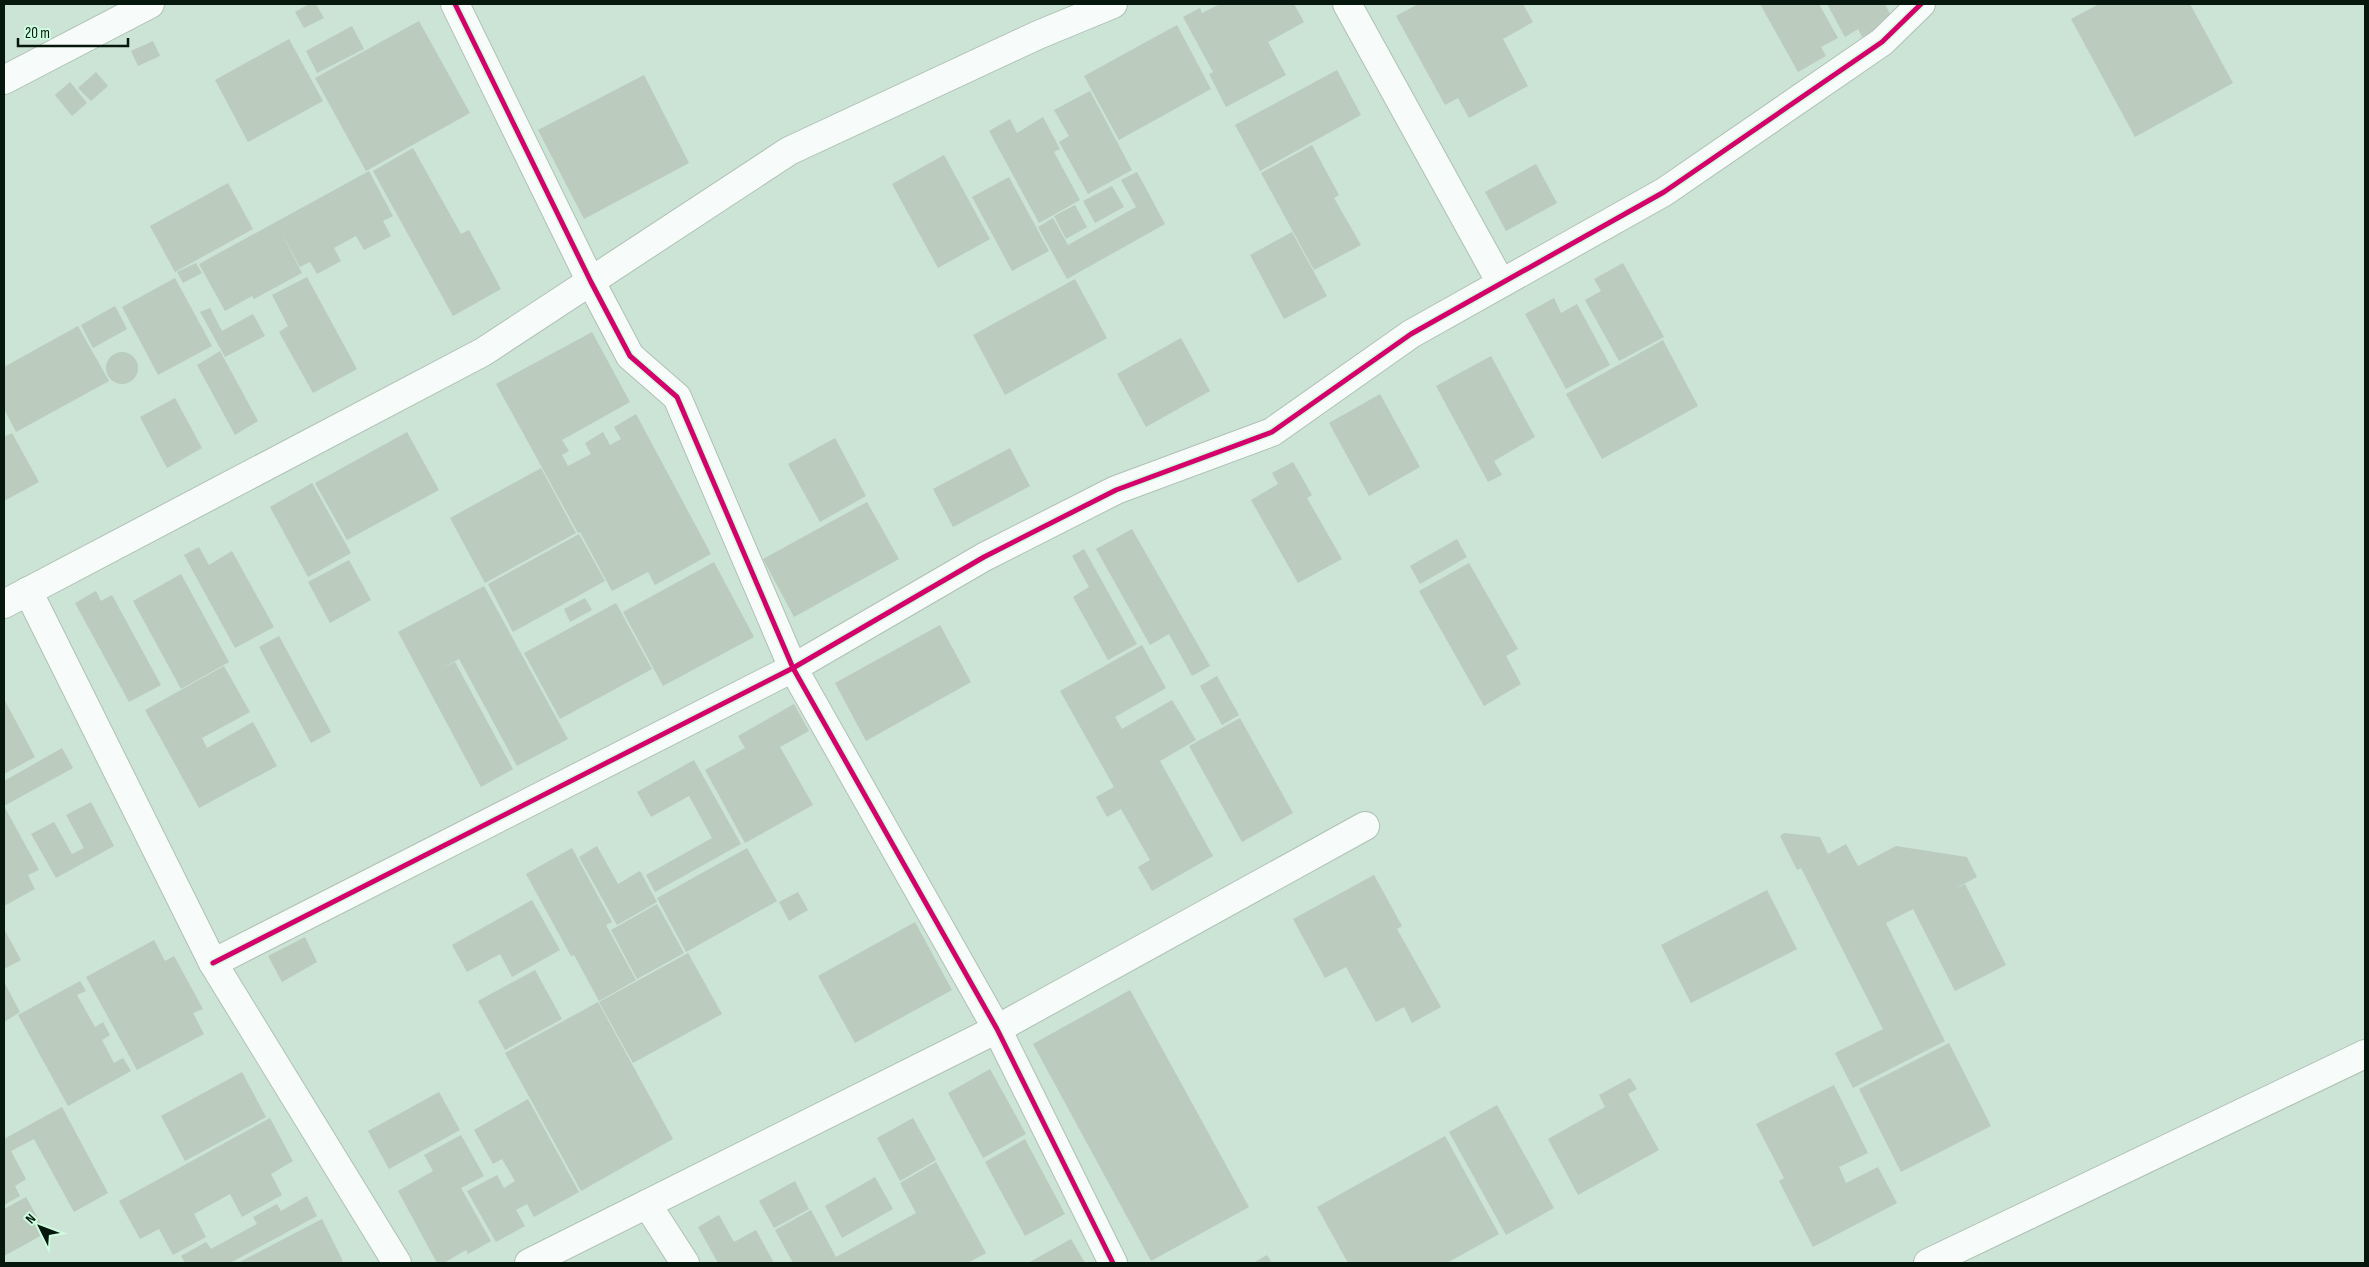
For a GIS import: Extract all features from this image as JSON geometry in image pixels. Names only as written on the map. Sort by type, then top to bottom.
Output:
[{"type":"street","points":[[4,80],[150,4]]},
{"type":"street","points":[[455,4],[591,282],[630,356],[677,397],[793,668],[997,1029],[1114,1263]]},
{"type":"street","points":[[4,604],[483,352],[789,152],[1038,35],[1113,4]]},
{"type":"street","points":[[1347,4],[1501,283]]},
{"type":"street","points":[[213,963],[793,668],[984,557],[1116,490],[1272,432],[1411,334],[1664,192],[1882,42],[1921,4]]},
{"type":"street","points":[[28,591],[213,963],[398,1263]]},
{"type":"street","points":[[529,1263],[997,1029],[1365,826]]},
{"type":"street","points":[[1928,1263],[2365,1054]]},
{"type":"street","points":[[647,1204],[685,1263]]},
{"type":"building","points":[[309,4],[316,4],[324,18],[304,28],[295,12]]},
{"type":"building","points":[[1220,4],[1294,4],[1304,22],[1268,42],[1286,75],[1226,107],[1209,74],[1213,72],[1183,17],[1200,8],[1202,13]]},
{"type":"building","points":[[1418,4],[1523,4],[1533,22],[1503,39],[1528,86],[1469,118],[1458,98],[1445,105],[1396,16]]},
{"type":"building","points":[[1760,4],[1819,4],[1838,38],[1821,47],[1826,56],[1798,72]]},
{"type":"building","points":[[1827,4],[1885,4],[1893,20],[1862,37],[1858,29],[1845,37]]},
{"type":"building","points":[[2099,4],[2190,4],[2233,83],[2135,137],[2071,19]]},
{"type":"building","points":[[419,21],[470,113],[366,171],[315,78]]},
{"type":"building","points":[[1177,25],[1211,89],[1119,140],[1084,76]]},
{"type":"building","points":[[352,26],[364,49],[317,73],[306,51]]},
{"type":"building","points":[[289,39],[323,101],[248,142],[215,80]]},
{"type":"building","points":[[153,41],[160,56],[138,66],[131,51]]},
{"type":"building","points":[[1337,70],[1361,115],[1260,171],[1235,125]]},
{"type":"building","points":[[96,72],[108,86],[91,101],[78,88]]},
{"type":"building","points":[[644,75],[689,163],[584,219],[538,130]]},
{"type":"building","points":[[70,82],[87,103],[72,116],[55,95]]},
{"type":"building","points":[[1090,91],[1132,170],[1088,194],[1059,142],[1069,136],[1054,110]]},
{"type":"building","points":[[1043,117],[1060,149],[1054,152],[1080,200],[1039,223],[989,131],[1010,119],[1017,133]]},
{"type":"building","points":[[1312,145],[1339,195],[1334,198],[1361,245],[1314,270],[1261,173]]},
{"type":"building","points":[[413,148],[461,234],[469,230],[501,289],[453,316],[373,171]]},
{"type":"building","points":[[944,155],[990,239],[938,268],[892,184]]},
{"type":"building","points":[[1536,164],[1557,203],[1506,231],[1485,192]]},
{"type":"building","points":[[369,171],[393,216],[383,221],[391,236],[364,250],[356,236],[334,248],[341,261],[317,274],[310,262],[300,267],[280,230],[302,273],[254,299],[252,296],[225,311],[199,264]]},
{"type":"building","points":[[1137,172],[1165,224],[1067,279],[1038,227],[1053,218],[1068,245],[1136,207],[1121,180]]},
{"type":"building","points":[[1009,177],[1049,251],[1012,271],[972,197]]},
{"type":"building","points":[[228,183],[253,229],[175,272],[150,226]]},
{"type":"building","points":[[1112,186],[1124,207],[1095,223],[1083,201]]},
{"type":"building","points":[[1075,205],[1087,227],[1066,239],[1054,216]]},
{"type":"building","points":[[1292,232],[1327,296],[1284,319],[1250,255]]},
{"type":"building","points":[[196,263],[202,273],[183,283],[177,272]]},
{"type":"building","points":[[1623,263],[1664,337],[1619,361],[1585,300],[1601,291],[1594,279]]},
{"type":"building","points":[[307,277],[357,369],[313,393],[279,332],[288,326],[272,295]]},
{"type":"building","points":[[175,278],[212,346],[158,375],[122,307]]},
{"type":"building","points":[[1075,279],[1107,338],[1005,395],[973,335]]},
{"type":"building","points":[[1554,298],[1561,313],[1577,304],[1610,365],[1566,389],[1525,314]]},
{"type":"building","points":[[115,306],[127,329],[93,348],[81,325]]},
{"type":"building","points":[[210,308],[222,331],[253,314],[265,336],[225,357],[200,312]]},
{"type":"building","points":[[78,326],[109,381],[16,432],[4,409],[4,367]]},
{"type":"building","points":[[592,332],[630,402],[562,440],[569,451],[562,455],[568,466],[591,454],[585,443],[603,432],[610,445],[621,439],[614,427],[636,414],[711,554],[655,585],[648,572],[612,591],[496,384]]},
{"type":"building","points":[[1181,338],[1210,391],[1146,427],[1117,374]]},
{"type":"building","points":[[1663,340],[1698,406],[1602,459],[1566,394]]},
{"type":"building","points":[[220,351],[258,421],[235,435],[197,365]]},
{"type":"building","points":[[122,352],[133,357],[138,368],[133,379],[122,384],[111,379],[106,368],[111,357]]},
{"type":"building","points":[[1491,356],[1535,437],[1494,461],[1502,475],[1488,482],[1436,386]]},
{"type":"building","points":[[1380,394],[1420,467],[1369,496],[1329,423]]},
{"type":"building","points":[[175,398],[202,448],[167,468],[140,417]]},
{"type":"building","points":[[407,432],[439,490],[347,540],[315,483]]},
{"type":"building","points":[[12,433],[39,482],[4,501],[4,437]]},
{"type":"building","points":[[835,438],[866,496],[820,522],[788,464]]},
{"type":"building","points":[[1010,448],[1030,486],[953,527],[933,489]]},
{"type":"building","points":[[1293,462],[1312,495],[1307,498],[1342,559],[1298,583],[1251,500],[1278,484],[1272,473]]},
{"type":"building","points":[[541,468],[576,533],[485,583],[450,518]]},
{"type":"building","points":[[312,483],[351,553],[308,577],[270,507]]},
{"type":"building","points":[[867,502],[899,559],[794,617],[763,559]]},
{"type":"building","points":[[1132,529],[1210,666],[1192,676],[1169,634],[1150,645],[1096,549]]},
{"type":"building","points":[[579,534],[605,581],[513,632],[488,584]]},
{"type":"building","points":[[1457,539],[1467,557],[1420,584],[1410,566]]},
{"type":"building","points":[[199,547],[209,565],[232,551],[274,627],[235,648],[184,555]]},
{"type":"building","points":[[1084,549],[1137,644],[1108,660],[1073,597],[1089,587],[1072,556]]},
{"type":"building","points":[[349,560],[371,600],[330,623],[308,582]]},
{"type":"building","points":[[714,562],[754,637],[663,686],[623,612]]},
{"type":"building","points":[[1469,563],[1518,649],[1506,656],[1521,684],[1484,706],[1419,591]]},
{"type":"building","points":[[181,574],[229,662],[181,689],[133,601]]},
{"type":"building","points":[[484,586],[568,739],[517,766],[459,659],[439,670],[455,662],[513,769],[481,787],[398,632]]},
{"type":"building","points":[[96,591],[101,601],[112,595],[161,685],[129,702],[75,603]]},
{"type":"building","points":[[585,598],[592,610],[570,622],[564,609]]},
{"type":"building","points":[[616,603],[652,669],[560,719],[524,653]]},
{"type":"building","points":[[940,625],[971,682],[866,741],[835,683]]},
{"type":"building","points":[[279,636],[331,732],[311,743],[259,647]]},
{"type":"building","points":[[1142,645],[1166,688],[1115,717],[1122,729],[1172,700],[1196,740],[1160,761],[1213,856],[1152,891],[1138,867],[1150,860],[1121,809],[1107,817],[1096,797],[1114,787],[1060,691]]},
{"type":"building","points":[[224,666],[250,712],[202,738],[207,748],[253,722],[277,766],[199,808],[145,710]]},
{"type":"building","points":[[1217,676],[1239,715],[1222,725],[1200,686]]},
{"type":"building","points":[[4,699],[35,757],[4,774]]},
{"type":"building","points":[[794,704],[809,731],[780,747],[813,805],[745,843],[705,770],[745,748],[738,736]]},
{"type":"building","points":[[1240,718],[1293,813],[1242,842],[1189,746]]},
{"type":"building","points":[[62,748],[73,768],[4,806],[4,781]]},
{"type":"building","points":[[694,760],[741,844],[655,892],[646,875],[712,838],[689,796],[651,817],[637,792]]},
{"type":"building","points":[[91,802],[114,846],[56,878],[31,834],[54,822],[72,854],[84,848],[66,815]]},
{"type":"building","points":[[4,806],[39,870],[28,875],[35,889],[4,906]]},
{"type":"building","points":[[1784,833],[1820,837],[1828,854],[1846,844],[1858,866],[1896,846],[1967,857],[1977,877],[1952,890],[1965,884],[2006,965],[1955,991],[1913,909],[1886,923],[1945,1041],[1853,1088],[1835,1053],[1883,1029],[1801,868],[1797,870],[1780,836]]},
{"type":"building","points":[[597,846],[618,884],[640,871],[657,902],[617,925],[579,857]]},
{"type":"building","points":[[572,848],[612,922],[606,925],[636,980],[599,1001],[574,955],[571,956],[526,874]]},
{"type":"building","points":[[747,848],[777,901],[686,952],[657,898]]},
{"type":"building","points":[[1374,875],[1402,926],[1397,929],[1441,1007],[1412,1023],[1404,1007],[1376,1022],[1346,967],[1325,978],[1293,919]]},
{"type":"building","points":[[1767,890],[1797,949],[1691,1003],[1661,945]]},
{"type":"building","points":[[798,892],[808,910],[789,921],[779,902]]},
{"type":"building","points":[[532,900],[560,950],[512,977],[500,954],[467,972],[452,945]]},
{"type":"building","points":[[657,904],[684,953],[637,979],[611,930]]},
{"type":"building","points":[[915,922],[952,990],[855,1043],[818,976]]},
{"type":"building","points":[[4,929],[21,960],[4,969]]},
{"type":"building","points":[[305,937],[317,962],[282,982],[268,956]]},
{"type":"building","points":[[154,940],[165,961],[174,956],[203,1009],[193,1013],[204,1034],[137,1070],[86,977]]},
{"type":"building","points":[[688,953],[722,1014],[633,1063],[599,1002]]},
{"type":"building","points":[[535,970],[562,1019],[505,1050],[478,1001]]},
{"type":"building","points":[[80,981],[86,991],[77,995],[95,1027],[103,1022],[110,1035],[102,1040],[114,1063],[123,1058],[131,1071],[68,1106],[18,1015]]},
{"type":"building","points":[[4,982],[20,1012],[4,1022]]},
{"type":"building","points":[[1130,990],[1249,1207],[1151,1261],[1033,1044]]},
{"type":"building","points":[[598,1002],[673,1139],[581,1191],[505,1053]]},
{"type":"building","points":[[1949,1043],[1991,1126],[1901,1172],[1859,1089]]},
{"type":"building","points":[[990,1069],[1026,1134],[983,1158],[948,1093]]},
{"type":"building","points":[[242,1072],[266,1117],[185,1161],[161,1116]]},
{"type":"building","points":[[1630,1078],[1637,1089],[1628,1094],[1659,1150],[1578,1195],[1548,1139],[1605,1107],[1599,1095]]},
{"type":"building","points":[[1834,1085],[1868,1153],[1839,1167],[1846,1183],[1878,1167],[1897,1203],[1813,1247],[1779,1181],[1784,1178],[1756,1124]]},
{"type":"building","points":[[439,1092],[460,1130],[389,1169],[368,1131]]},
{"type":"building","points":[[528,1099],[579,1192],[534,1217],[527,1204],[516,1210],[525,1226],[496,1242],[467,1191],[497,1175],[504,1188],[515,1181],[502,1159],[493,1164],[474,1130]]},
{"type":"building","points":[[1497,1105],[1554,1208],[1506,1235],[1449,1132]]},
{"type":"building","points":[[62,1107],[108,1193],[74,1212],[34,1139],[11,1151],[26,1179],[15,1186],[20,1196],[4,1205],[4,1139]]},
{"type":"building","points":[[270,1118],[293,1161],[271,1174],[282,1195],[242,1217],[230,1194],[194,1214],[206,1237],[173,1255],[159,1229],[140,1239],[119,1201]]},
{"type":"building","points":[[913,1118],[936,1160],[900,1181],[877,1138]]},
{"type":"building","points":[[461,1135],[484,1176],[461,1188],[491,1241],[468,1254],[466,1250],[444,1263],[437,1263],[398,1191],[433,1171],[424,1155]]},
{"type":"building","points":[[1445,1136],[1499,1234],[1447,1263],[1348,1263],[1317,1207]]},
{"type":"building","points":[[1025,1139],[1065,1214],[1025,1236],[985,1162]]},
{"type":"building","points":[[936,1162],[986,1253],[968,1263],[793,1263],[775,1230],[811,1210],[836,1257],[916,1213],[900,1183]]},
{"type":"building","points":[[875,1177],[893,1209],[842,1238],[825,1206]]},
{"type":"building","points":[[795,1181],[809,1209],[774,1228],[759,1201]]},
{"type":"building","points":[[307,1196],[317,1216],[230,1263],[185,1263],[181,1256],[206,1242],[211,1249],[257,1224],[253,1217],[277,1204],[281,1211]]},
{"type":"building","points":[[26,1197],[46,1233],[4,1256],[4,1209]]},
{"type":"building","points":[[719,1215],[734,1242],[756,1230],[774,1263],[718,1263],[698,1227]]},
{"type":"building","points":[[322,1219],[343,1261],[339,1263],[238,1263]]},
{"type":"building","points":[[1071,1239],[1085,1263],[1028,1263]]},
{"type":"building","points":[[1267,1255],[1272,1263],[1253,1263]]},
{"type":"cycle path","points":[[455,4],[591,282],[630,356],[677,397],[793,668],[997,1029],[1113,1263]]},
{"type":"cycle path","points":[[213,963],[793,668],[984,557],[1116,490],[1272,432],[1411,334],[1664,192],[1882,42],[1921,4]]}]
